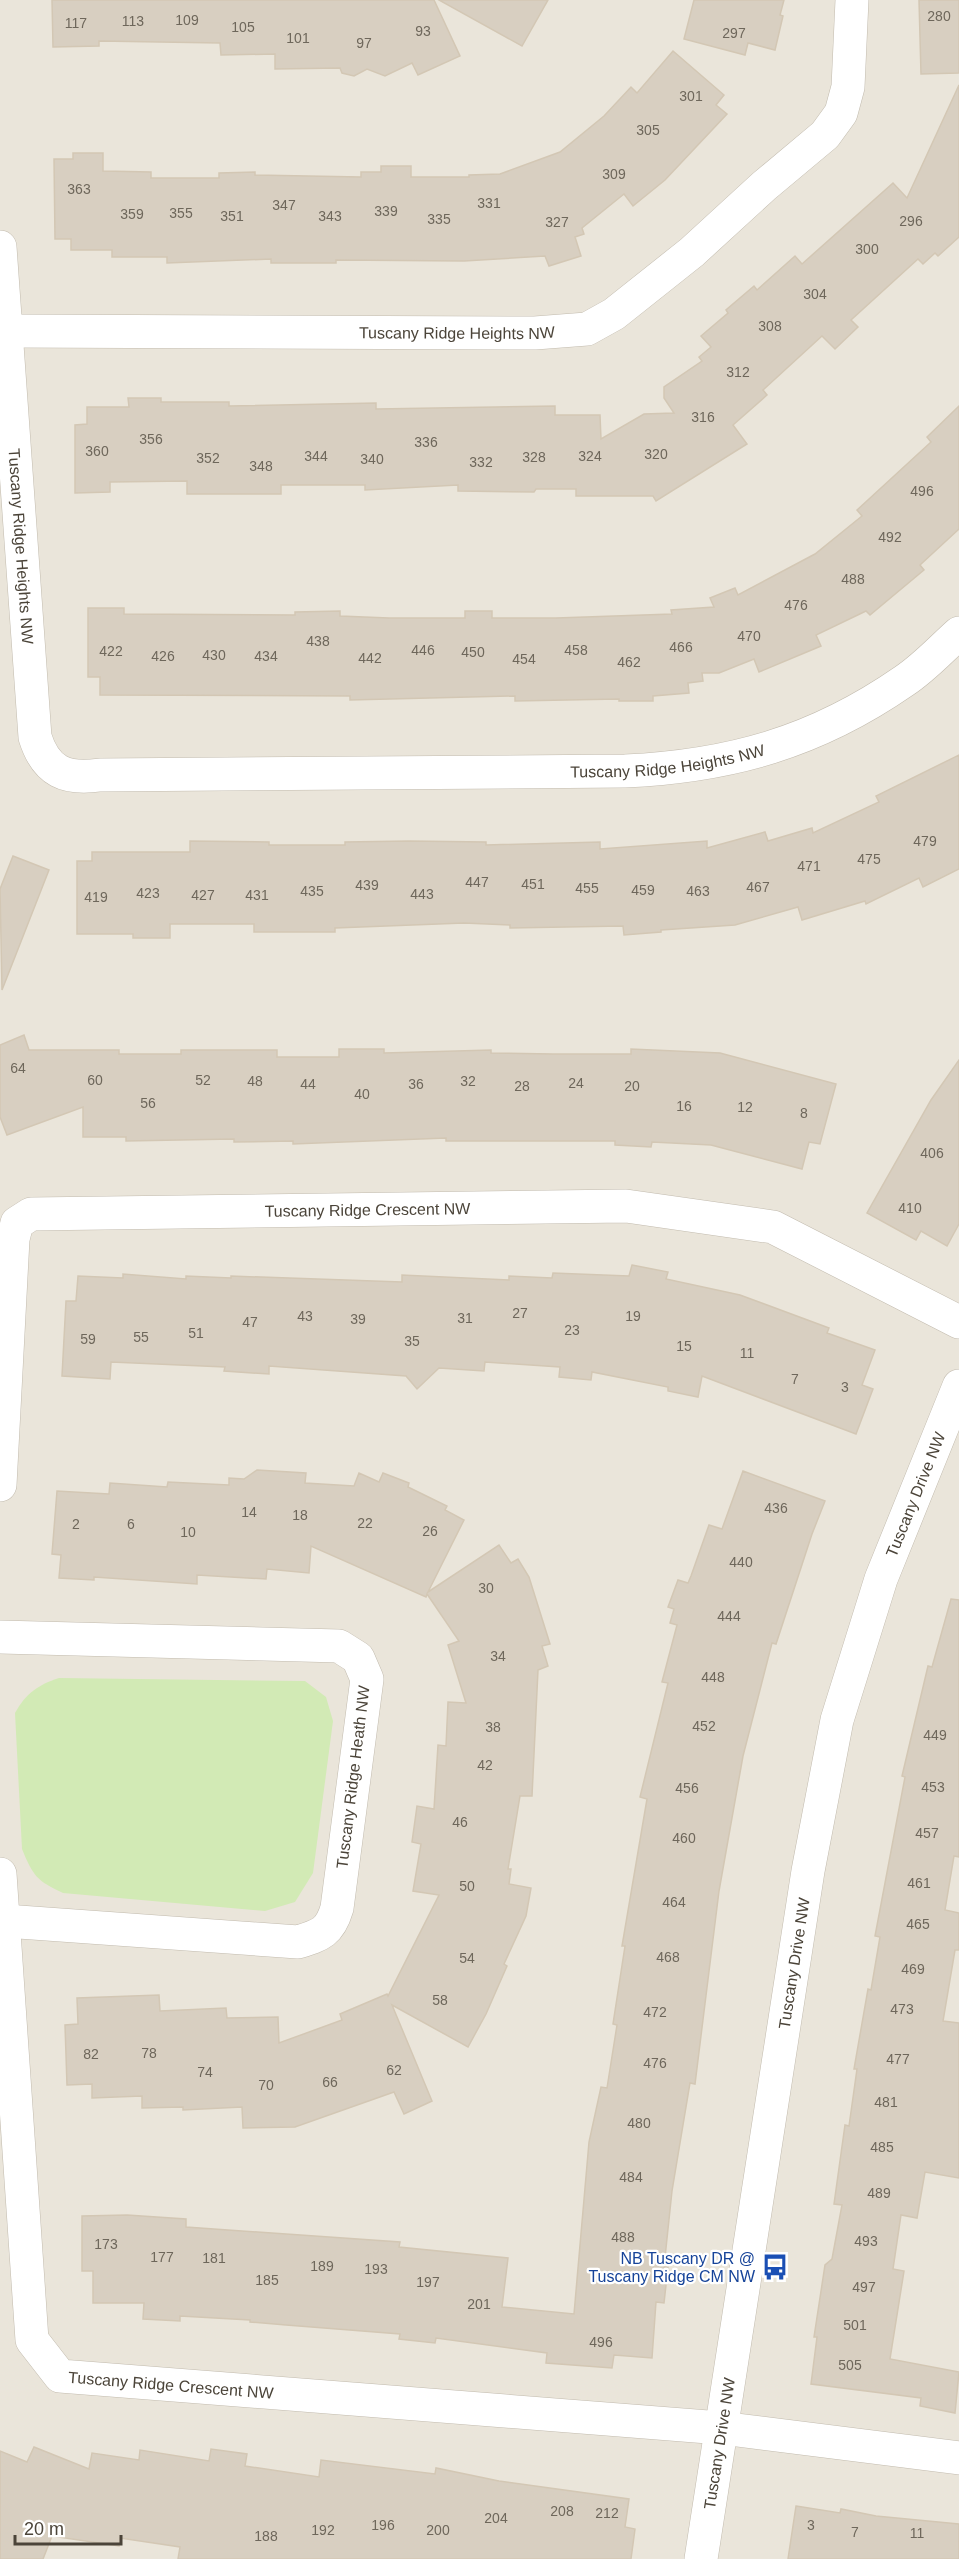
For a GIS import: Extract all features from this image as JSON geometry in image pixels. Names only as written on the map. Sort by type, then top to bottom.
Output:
[{"type":"street","name":"Tuscany Ridge Heights NW","points":[[852,0],[848,87],[841,113],[825,135],[764,186],[692,252],[614,314],[587,329],[535,333],[7,331],[35,737],[39,752],[48,764],[61,773],[77,778],[100,775],[625,771],[682,768],[749,755],[818,731],[906,680],[959,633]]},
{"type":"street","points":[[0,247],[7,331]]},
{"type":"street","name":"Tuscany Ridge Crescent NW","points":[[0,1485],[13,1239],[17,1223],[31,1214],[627,1206],[773,1227],[959,1322]]},
{"type":"street","name":"Tuscany Drive NW","points":[[701,2559],[808,1870],[837,1720],[880,1579],[959,1386]]},
{"type":"street","name":"Tuscany Ridge Heath NW","points":[[0,1636],[339,1646],[358,1658],[366,1679],[336,1908],[332,1923],[320,1935],[298,1942],[5,1921]]},
{"type":"street","name":"Tuscany Ridge Crescent NW","points":[[0,1874],[32,2340],[60,2376],[721,2428],[959,2458]]},
{"type":"shaded area","points":[[0,0],[959,0],[959,2559],[0,2559]]},
{"type":"green space","points":[[59,1678],[305,1681],[326,1697],[333,1721],[313,1873],[295,1902],[265,1911],[63,1893],[37,1877],[29,1866],[22,1849],[15,1713],[33,1691]]},
{"type":"building","points":[[52,0],[434,0],[460,56],[418,75],[412,63],[385,76],[367,69],[354,76],[342,73],[340,68],[275,69],[275,54],[221,55],[220,43],[99,41],[99,46],[53,47]]},
{"type":"building","points":[[439,0],[548,0],[522,46]]},
{"type":"building","points":[[694,0],[784,0],[780,15],[783,16],[775,50],[748,43],[745,55],[684,39]]},
{"type":"building","points":[[919,0],[959,0],[959,73],[921,74]]},
{"type":"building","points":[[673,51],[724,95],[716,105],[727,114],[665,180],[633,206],[624,194],[582,228],[584,234],[575,237],[581,256],[549,266],[545,256],[464,261],[336,260],[336,263],[271,263],[271,259],[167,263],[167,257],[112,257],[112,250],[71,250],[71,239],[55,239],[54,159],[73,159],[73,153],[103,153],[103,171],[151,172],[151,178],[219,178],[219,173],[255,172],[255,175],[361,177],[361,172],[381,172],[381,166],[411,166],[411,177],[469,177],[469,175],[500,174],[560,152],[604,116],[631,87],[637,93]]},
{"type":"building","points":[[959,85],[959,237],[938,256],[935,253],[923,264],[918,259],[851,320],[858,327],[835,349],[822,336],[763,390],[767,395],[733,425],[747,444],[656,501],[653,496],[576,496],[576,489],[536,489],[534,492],[458,491],[458,485],[365,490],[365,485],[281,485],[281,494],[187,494],[187,481],[110,482],[110,492],[75,493],[75,425],[87,424],[87,407],[129,407],[128,398],[161,398],[161,402],[229,402],[229,406],[376,403],[376,409],[555,406],[555,415],[600,415],[601,439],[644,414],[674,413],[664,398],[664,387],[702,361],[699,357],[711,347],[701,336],[728,313],[726,310],[754,286],[757,290],[795,256],[802,264],[893,183],[907,198]]},
{"type":"building","points":[[959,406],[959,529],[920,565],[924,570],[870,615],[866,611],[816,635],[821,646],[759,672],[754,659],[719,673],[702,673],[703,681],[688,683],[689,693],[653,696],[653,701],[619,701],[619,699],[515,701],[515,696],[350,700],[350,696],[100,695],[100,677],[88,677],[88,608],[124,608],[124,614],[295,615],[295,612],[340,611],[340,616],[389,618],[465,618],[465,611],[492,611],[492,618],[556,618],[672,614],[671,610],[714,607],[710,598],[735,588],[738,595],[815,554],[862,516],[857,510],[931,442],[927,437]]},
{"type":"building","points":[[959,755],[959,869],[923,887],[919,878],[866,904],[865,901],[802,920],[798,907],[735,925],[624,935],[623,926],[510,928],[510,925],[464,923],[335,928],[335,932],[254,932],[254,924],[170,924],[170,938],[133,938],[133,934],[77,934],[77,861],[92,861],[92,852],[190,852],[190,841],[269,842],[269,845],[345,845],[345,842],[409,841],[486,842],[486,845],[600,842],[600,849],[707,841],[707,848],[765,832],[768,841],[812,828],[813,833],[879,802],[876,796]]},
{"type":"building","points":[[13,856],[49,870],[2,990],[0,889]]},
{"type":"building","points":[[24,1035],[29,1050],[119,1050],[119,1054],[181,1054],[181,1050],[277,1050],[277,1057],[339,1057],[339,1049],[384,1049],[384,1053],[491,1050],[491,1053],[631,1054],[631,1049],[720,1053],[836,1084],[820,1144],[809,1142],[802,1169],[711,1145],[652,1142],[651,1147],[615,1145],[615,1141],[446,1141],[446,1138],[293,1144],[293,1141],[234,1142],[234,1139],[126,1141],[126,1137],[83,1137],[83,1107],[7,1135],[0,1117],[0,1045]]},
{"type":"building","points":[[959,1060],[959,1224],[947,1246],[921,1231],[916,1240],[867,1213],[931,1100]]},
{"type":"building","points":[[632,1265],[668,1272],[666,1279],[740,1295],[829,1328],[827,1333],[875,1350],[862,1385],[873,1389],[856,1434],[702,1376],[698,1397],[668,1391],[668,1387],[592,1372],[591,1380],[559,1377],[560,1367],[485,1362],[484,1371],[439,1368],[417,1389],[406,1376],[269,1366],[269,1374],[224,1371],[225,1367],[111,1362],[110,1379],[62,1376],[66,1301],[76,1301],[78,1276],[123,1278],[123,1274],[186,1279],[186,1276],[231,1278],[231,1276],[402,1282],[402,1275],[509,1280],[509,1276],[552,1278],[553,1273],[629,1276]]},
{"type":"building","points":[[257,1470],[306,1473],[305,1483],[354,1486],[359,1473],[379,1482],[383,1473],[409,1483],[408,1487],[447,1506],[445,1510],[464,1520],[428,1592],[499,1545],[511,1563],[518,1559],[529,1577],[550,1644],[542,1646],[548,1666],[538,1670],[532,1796],[520,1796],[508,1869],[511,1869],[509,1884],[531,1888],[526,1916],[504,1964],[507,1966],[486,2014],[468,2047],[392,2005],[432,2101],[404,2114],[394,2092],[295,2127],[243,2128],[242,2107],[183,2110],[183,2107],[142,2108],[142,2096],[92,2098],[92,2084],[67,2085],[65,2025],[78,2024],[77,1998],[159,1995],[160,2011],[226,2008],[227,2018],[278,2017],[279,2043],[342,2020],[340,2014],[387,1994],[388,1996],[439,1895],[413,1891],[421,1844],[412,1842],[417,1806],[434,1809],[438,1745],[446,1746],[448,1702],[466,1703],[448,1645],[459,1641],[427,1594],[426,1597],[311,1546],[309,1573],[267,1569],[266,1579],[197,1575],[197,1584],[94,1577],[94,1580],[59,1578],[61,1555],[52,1554],[57,1491],[109,1494],[110,1483],[167,1487],[168,1482],[229,1485],[229,1478],[244,1479]]},
{"type":"building","points":[[743,1471],[825,1501],[776,1644],[772,1643],[743,1756],[719,1891],[695,2084],[690,2083],[672,2191],[664,2267],[668,2267],[664,2303],[656,2302],[652,2358],[614,2355],[612,2368],[546,2363],[547,2353],[436,2338],[435,2343],[399,2339],[400,2334],[250,2322],[250,2320],[180,2316],[180,2321],[143,2319],[144,2303],[93,2303],[93,2271],[82,2271],[82,2216],[127,2215],[186,2219],[186,2227],[400,2242],[399,2247],[508,2258],[502,2307],[574,2314],[589,2142],[601,2087],[607,2088],[617,2025],[613,2024],[625,1946],[622,1946],[647,1799],[640,1797],[668,1683],[662,1682],[677,1625],[670,1623],[674,1609],[668,1607],[678,1580],[688,1583],[709,1525],[722,1529]]},
{"type":"building","points":[[951,1599],[959,1600],[959,1857],[954,1856],[945,1910],[959,1913],[959,1950],[955,1950],[943,2021],[959,2023],[959,2178],[925,2172],[917,2218],[901,2215],[893,2269],[904,2271],[890,2359],[959,2372],[955,2413],[920,2406],[921,2398],[811,2384],[817,2337],[814,2337],[825,2265],[832,2259],[842,2205],[834,2204],[845,2125],[849,2126],[857,2069],[854,2069],[880,1937],[875,1936],[905,1777],[902,1776],[928,1666],[932,1667]]},
{"type":"building","points":[[34,2447],[89,2469],[92,2453],[139,2460],[140,2450],[209,2461],[211,2449],[247,2454],[245,2466],[319,2477],[321,2460],[435,2474],[436,2468],[499,2481],[629,2499],[625,2527],[635,2529],[631,2559],[178,2559],[180,2547],[120,2538],[119,2546],[52,2536],[43,2559],[0,2559],[0,2451],[27,2462]]},
{"type":"building","points":[[796,2506],[840,2513],[841,2509],[876,2516],[959,2524],[959,2559],[788,2559]]},
{"type":"place","name":"NB Tuscany DR @ Tuscany Ridge CM NW","points":[[775,2267]]}]
